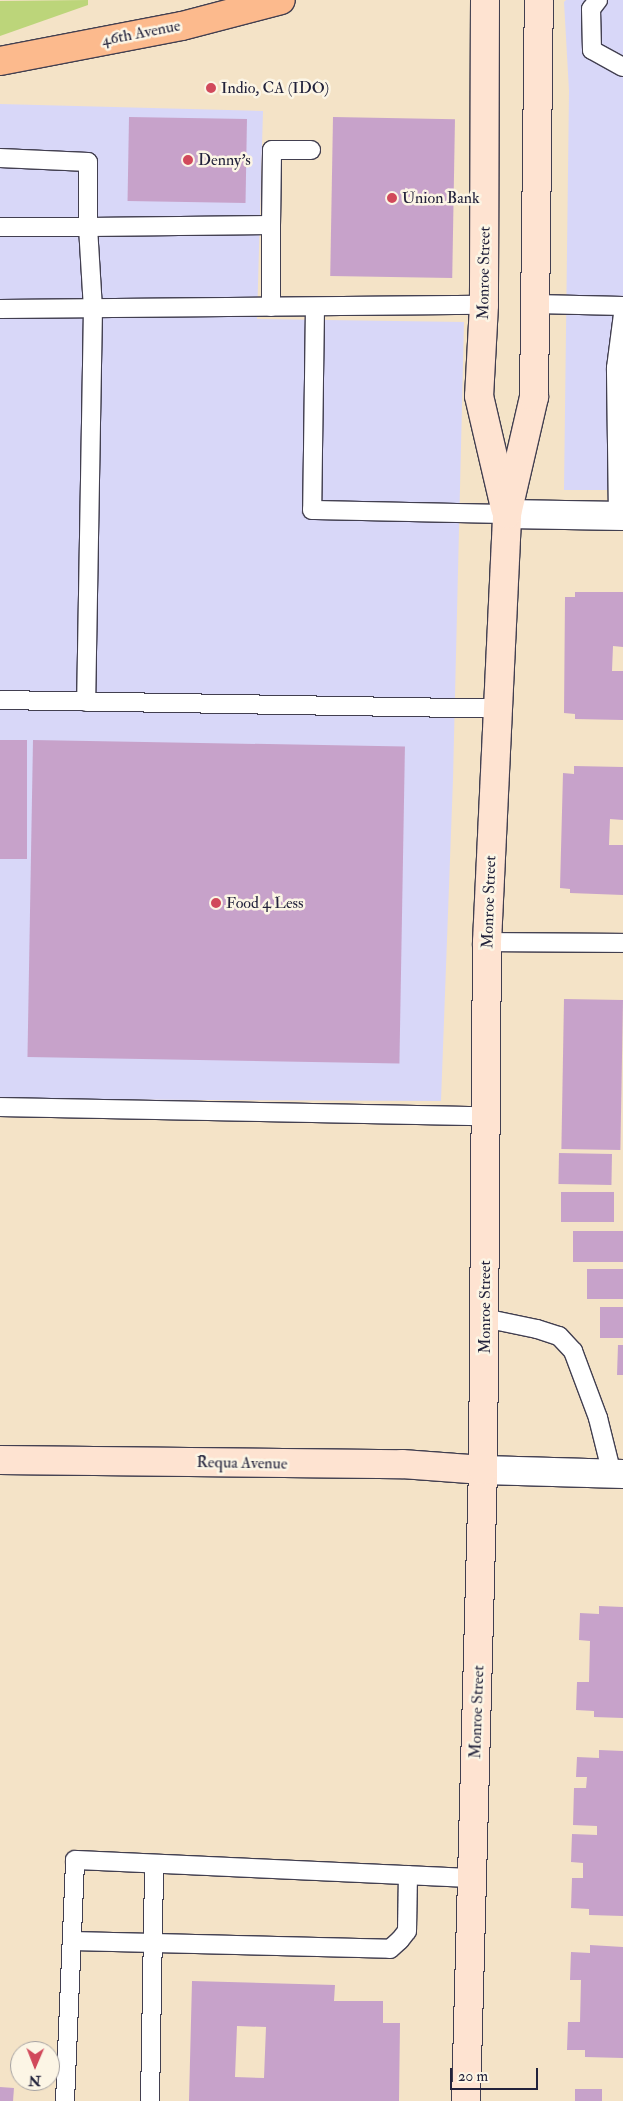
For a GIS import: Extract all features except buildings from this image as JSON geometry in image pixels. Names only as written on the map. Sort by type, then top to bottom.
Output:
[{"type":"main road","name":"46th Avenue","points":[[0,61],[182,26],[281,0]]},
{"type":"main road","name":"Monroe Street","points":[[485,0],[484,305],[480,396],[507,514]]},
{"type":"main road","name":"Monroe Street","points":[[466,2101],[483,1470],[487,942],[507,514],[534,397],[540,0]]},
{"type":"main road","name":"Requa Avenue","points":[[0,1460],[402,1464],[483,1470]]},
{"type":"street","points":[[507,514],[621,516]]},
{"type":"street","points":[[483,1470],[617,1474]]},
{"type":"lane","points":[[598,0],[592,10],[592,50],[623,67]]},
{"type":"lane","points":[[270,307],[272,150],[311,150]]},
{"type":"lane","points":[[0,158],[88,162],[88,227],[93,308],[86,702]]},
{"type":"lane","points":[[0,228],[271,225]]},
{"type":"lane","points":[[535,304],[623,306]]},
{"type":"lane","points":[[0,309],[484,305]]},
{"type":"lane","points":[[316,307],[312,510],[507,514]]},
{"type":"lane","points":[[621,516],[616,368],[623,314]]},
{"type":"lane","points":[[0,700],[498,709]]},
{"type":"lane","points":[[487,942],[623,943]]},
{"type":"lane","points":[[0,1107],[486,1116]]},
{"type":"lane","points":[[484,1318],[537,1329],[559,1336],[573,1351],[617,1474]]},
{"type":"lane","points":[[65,2101],[75,1860],[472,1878]]},
{"type":"lane","points":[[150,2101],[154,1864]]},
{"type":"lane","points":[[72,1941],[390,1949],[406,1931],[408,1875]]},
{"type":"shaded area","points":[[566,0],[623,0],[623,490],[564,490],[569,91],[564,2]]},
{"type":"shaded area","points":[[0,104],[263,111],[257,319],[464,322],[453,779],[441,1101],[0,1099]]},
{"type":"green space","points":[[88,0],[88,5],[0,36],[0,1]]},
{"type":"place","name":"Indio, CA (IDO)","points":[[211,88]]},
{"type":"place","name":"Denny's","points":[[188,160]]},
{"type":"place","name":"Union Bank","points":[[392,198]]},
{"type":"place","name":"Food 4 Less","points":[[216,903]]}]
